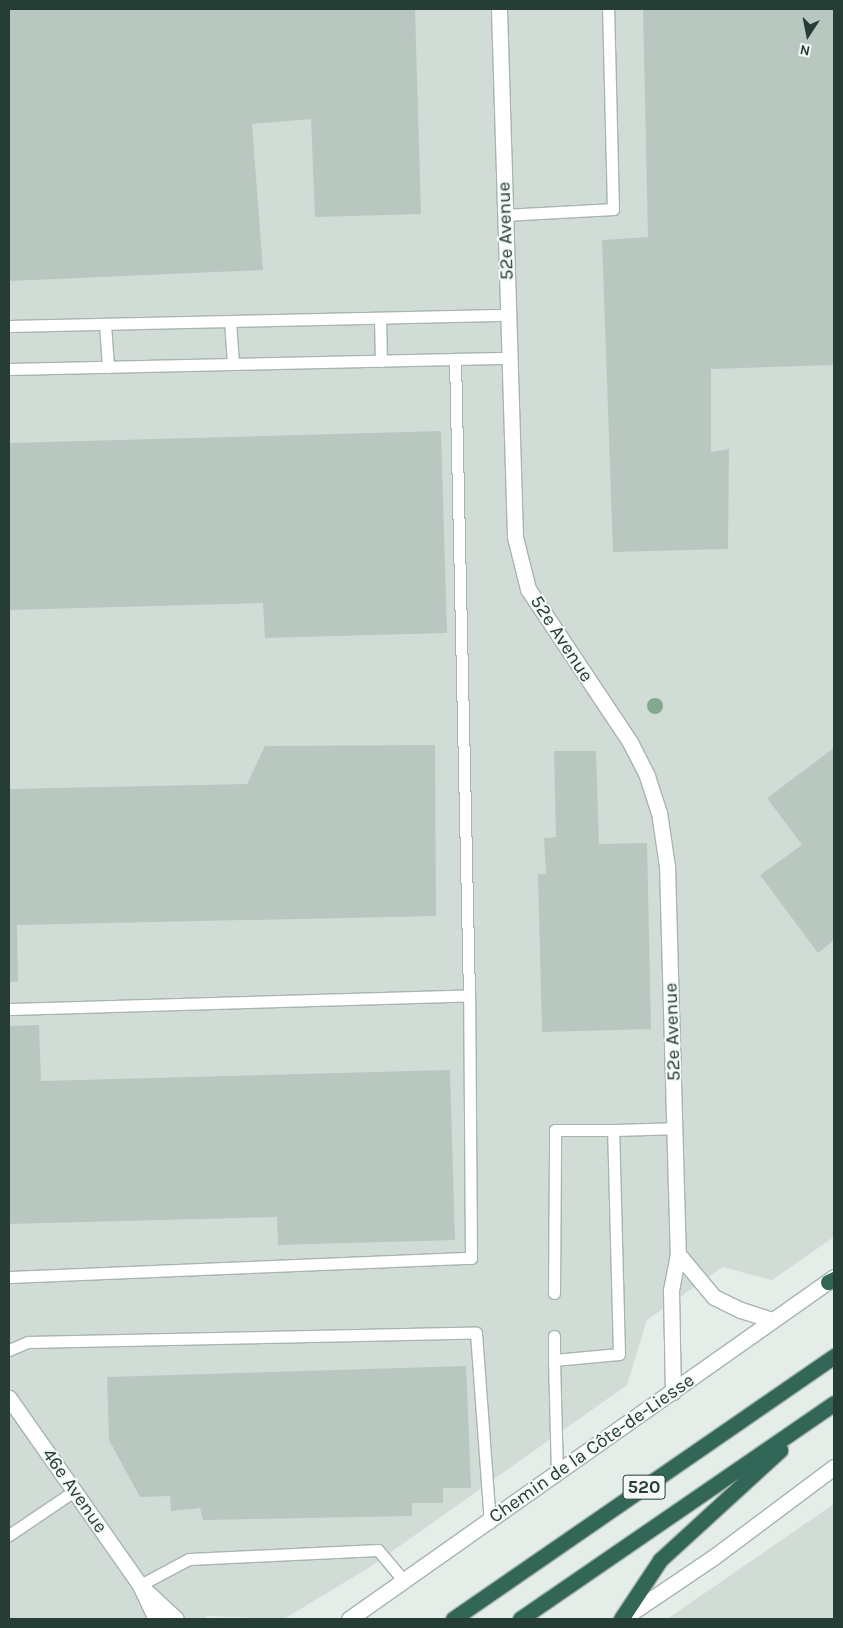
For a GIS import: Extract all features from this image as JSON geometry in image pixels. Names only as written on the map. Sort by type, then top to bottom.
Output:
[{"type":"highway","name":"520","points":[[453,1619],[834,1356]]},
{"type":"highway","name":"520","points":[[520,1619],[834,1403]]},
{"type":"highway","points":[[622,1619],[660,1560],[821,1412]]},
{"type":"street","name":"52e Avenue","points":[[499,9],[515,537],[528,589],[630,742],[647,776],[659,812],[667,866],[678,1254],[671,1291],[673,1392]]},
{"type":"street","points":[[678,1254],[714,1297],[735,1308],[772,1320]]},
{"type":"street","name":"Chemin de la Côte-de-Liesse","points":[[349,1619],[490,1522],[832,1279]]},
{"type":"street","name":"46e Avenue","points":[[9,1398],[140,1585],[156,1619]]},
{"type":"street","points":[[622,1619],[715,1556],[834,1467]]},
{"type":"street","name":"46e Avenue","points":[[140,1585],[176,1619]]},
{"type":"lane","points":[[505,215],[613,209],[608,9]]},
{"type":"lane","points":[[9,326],[508,315]]},
{"type":"lane","points":[[380,318],[381,361]]},
{"type":"lane","points":[[230,321],[233,364]]},
{"type":"lane","points":[[105,324],[108,367]]},
{"type":"lane","points":[[9,370],[510,358]]},
{"type":"lane","points":[[9,1277],[471,1258],[469,995],[455,359]]},
{"type":"lane","points":[[9,1009],[469,995]]},
{"type":"lane","points":[[554,1293],[555,1130],[675,1128]]},
{"type":"lane","points":[[554,1360],[619,1354],[613,1130]]},
{"type":"lane","points":[[9,1350],[28,1342],[476,1333],[490,1522]]},
{"type":"lane","points":[[554,1336],[557,1474]]},
{"type":"lane","points":[[9,1535],[74,1491]]},
{"type":"lane","points":[[140,1585],[189,1559],[378,1550],[404,1581]]},
{"type":"shaded area","points":[[9,9],[834,9],[834,1237],[772,1280],[723,1267],[647,1320],[627,1385],[370,1567],[284,1619],[207,1616],[203,1619],[9,1619]]},
{"type":"shaded area","points":[[834,1504],[834,1619],[667,1619]]},
{"type":"building","points":[[9,9],[415,9],[421,214],[315,217],[311,119],[252,124],[263,270],[9,281]]},
{"type":"building","points":[[643,9],[834,9],[834,365],[711,369],[711,452],[729,449],[728,549],[613,552],[602,240],[648,237]]},
{"type":"building","points":[[441,431],[447,633],[265,638],[263,603],[9,610],[9,443]]},
{"type":"building","points":[[435,745],[436,916],[17,925],[18,982],[9,982],[9,789],[247,784],[265,746]]},
{"type":"building","points":[[834,748],[834,940],[818,953],[760,875],[802,845],[767,798]]},
{"type":"building","points":[[554,751],[596,751],[599,844],[647,843],[651,1029],[542,1032],[538,874],[546,874],[544,838],[556,837]]},
{"type":"building","points":[[39,1025],[41,1081],[450,1070],[455,1240],[278,1245],[277,1217],[9,1224],[9,1026]]},
{"type":"building","points":[[466,1366],[471,1488],[443,1488],[443,1503],[412,1503],[412,1516],[203,1520],[200,1508],[171,1511],[170,1496],[140,1497],[109,1440],[107,1377]]}]
